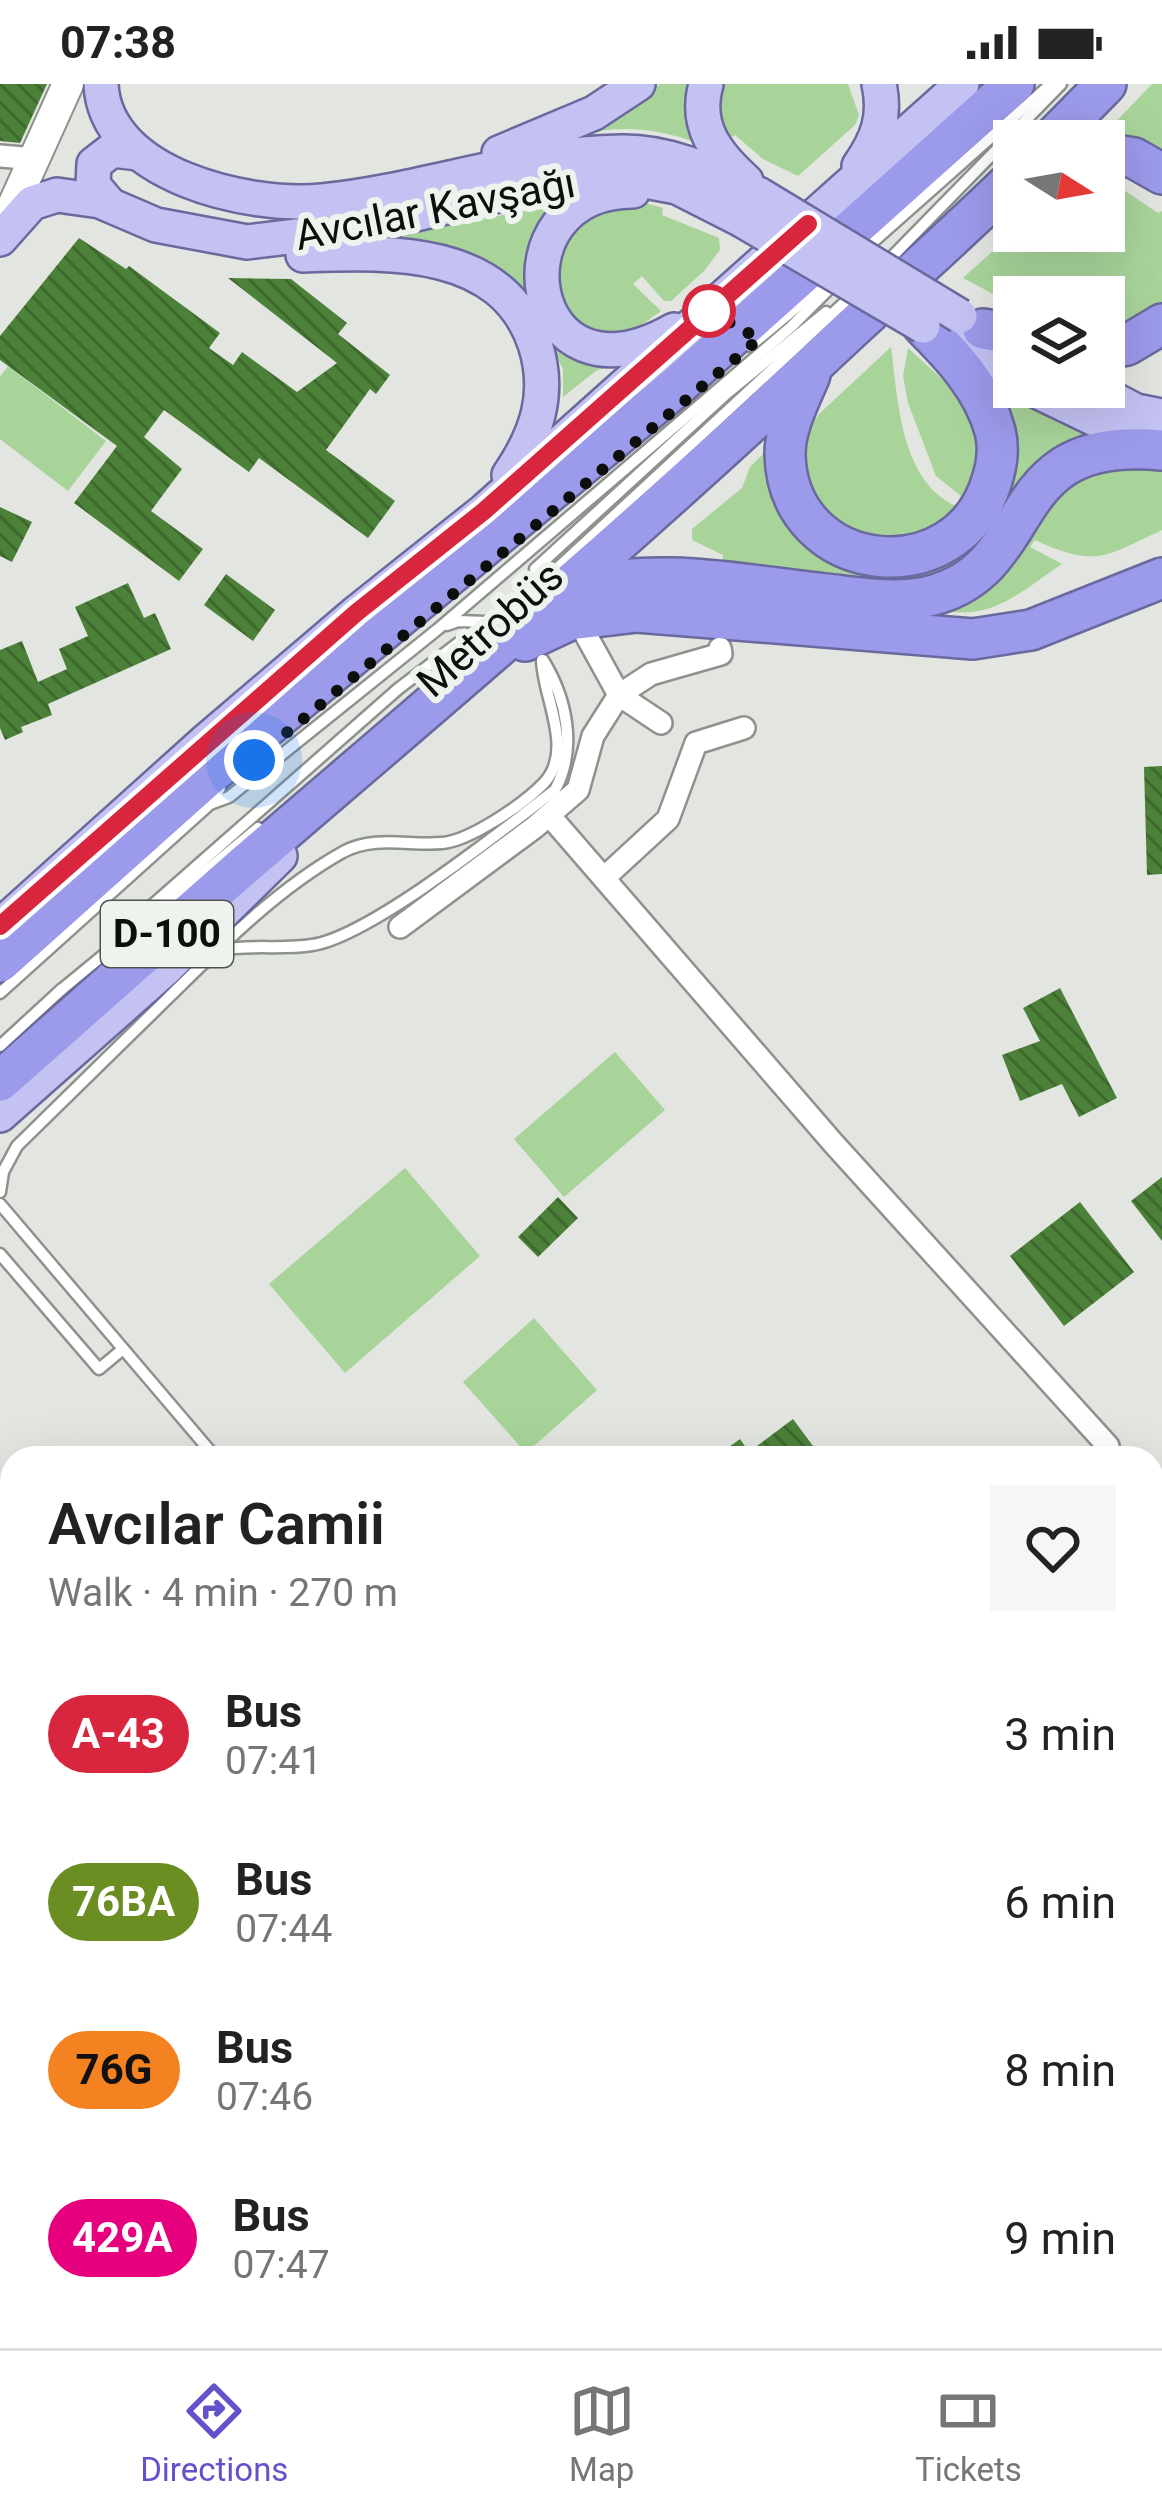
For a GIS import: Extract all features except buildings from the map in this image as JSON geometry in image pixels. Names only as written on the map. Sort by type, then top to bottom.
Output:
[{"type":"highway","points":[[925,163],[992,84]]},
{"type":"highway","name":"D-100","points":[[0,962],[208,776],[677,386],[1014,84]]},
{"type":"highway","points":[[1071,120],[1106,84]]},
{"type":"highway","points":[[1125,156],[1162,174]]},
{"type":"highway","name":"D-100","points":[[0,1081],[330,781],[560,593],[759,418],[993,199]]},
{"type":"highway","points":[[945,247],[993,222]]},
{"type":"highway","points":[[1125,345],[1162,324]]},
{"type":"highway","points":[[814,363],[785,452],[795,496],[808,519],[856,553],[899,559],[923,554],[960,532],[989,493],[997,464],[997,436],[964,370],[979,330]]},
{"type":"highway","points":[[560,593],[630,576],[873,598],[935,595],[954,587],[988,559],[1052,474],[1069,461],[1112,447],[1162,450]]},
{"type":"highway","points":[[460,671],[549,627],[614,612],[890,626],[973,639],[1031,630],[1162,578]]},
{"type":"main road","points":[[0,237],[14,166],[68,84]]},
{"type":"main road","points":[[100,84],[110,120],[142,156]]},
{"type":"main road","points":[[412,185],[524,145],[594,113],[638,84]]},
{"type":"main road","points":[[706,84],[701,112],[707,134],[750,207]]},
{"type":"main road","points":[[833,201],[880,130],[884,106],[879,84]]},
{"type":"main road","points":[[0,926],[284,674],[484,511],[962,84]]},
{"type":"main road","points":[[110,205],[93,185],[94,164],[112,150],[142,156]]},
{"type":"main road","points":[[412,185],[577,155],[621,152],[675,158],[750,207],[979,330]]},
{"type":"main road","name":"Avcılar Kavşağı","points":[[142,156],[205,185],[287,202],[322,201],[412,185]]},
{"type":"main road","name":"Avcılar Kavşağı","points":[[0,237],[44,197],[77,195],[157,225],[228,239],[285,240],[346,230],[569,179],[620,176],[750,207]]},
{"type":"main road","points":[[677,187],[622,191],[572,212],[551,236],[540,278],[542,296],[572,338],[613,350],[638,348],[706,315]]},
{"type":"main road","points":[[157,225],[202,246],[228,252],[424,258],[467,271],[502,293],[530,330],[544,378],[531,439],[484,511]]},
{"type":"main road","points":[[1125,393],[1162,398]]},
{"type":"main road","points":[[1125,405],[1162,416]]},
{"type":"main road","points":[[1069,408],[1127,432],[1162,438]]},
{"type":"main road","points":[[0,1115],[164,970],[304,831],[330,781]]},
{"type":"street","points":[[586,634],[619,695],[664,726],[696,743],[743,728]]},
{"type":"street","points":[[400,927],[578,790],[593,736],[619,695],[651,674],[721,654],[720,648]]},
{"type":"street","points":[[604,878],[668,819],[696,743]]},
{"type":"street","points":[[549,815],[834,1144],[1108,1446]]},
{"type":"lane","name":"Metrobüs","points":[[511,548],[879,237],[1051,84]]},
{"type":"lane","name":"Metrobüs","points":[[519,604],[902,249],[1061,84]]},
{"type":"lane","name":"Metrobüs","points":[[210,805],[229,797],[438,629],[791,327],[879,237]]},
{"type":"lane","name":"Metrobüs","points":[[538,541],[535,569],[725,395],[902,249]]},
{"type":"lane","points":[[993,622],[1052,610],[1162,564]]},
{"type":"lane","name":"Metrobüs","points":[[460,671],[502,620]]},
{"type":"lane","name":"Metrobüs","points":[[0,1046],[380,704],[486,622],[458,621],[438,629]]},
{"type":"lane","name":"Metrobüs","points":[[0,1192],[3,1172],[17,1146],[216,951],[300,879],[348,849],[376,842],[446,843],[470,835],[545,782],[555,766],[558,742],[542,660],[553,677],[569,742],[567,768],[555,790],[363,927],[313,946],[251,944],[216,951]]},
{"type":"lane","name":"Metrobüs","points":[[0,993],[210,805],[220,788],[349,682]]},
{"type":"lane","name":"Metrobüs","points":[[61,990],[330,781]]},
{"type":"lane","points":[[0,1204],[206,1446]]},
{"type":"lane","points":[[0,1254],[99,1370],[123,1349]]},
{"type":"green space","points":[[660,84],[694,84],[698,143],[640,130],[581,135]]},
{"type":"green space","points":[[717,84],[848,84],[859,115],[855,125],[798,176],[763,159],[735,135],[727,140],[720,130]]},
{"type":"green space","points":[[1152,84],[1162,84],[1162,161],[1125,148],[1125,120],[1117,120]]},
{"type":"green space","points":[[1125,191],[1158,213],[1162,211],[1162,310],[1125,326],[1125,276],[993,276],[993,294],[963,278],[993,251],[1125,252]]},
{"type":"green space","points":[[566,202],[528,274],[623,363],[597,370],[563,397],[563,369],[532,308],[431,244],[390,238]]},
{"type":"green space","points":[[645,203],[719,238],[720,250],[671,301],[664,301],[642,276],[633,284],[661,311],[629,334],[604,338],[560,311],[552,256],[571,233],[601,211]]},
{"type":"green space","points":[[891,347],[900,414],[913,458],[937,494],[956,506],[961,496],[936,476],[908,403],[903,376],[908,348],[954,390],[960,386],[982,437],[977,489],[920,542],[846,536],[798,474],[803,438],[819,414]]},
{"type":"green space","points":[[8,366],[106,441],[68,491],[0,439],[0,377]]},
{"type":"green space","points":[[989,385],[993,408],[1031,408],[1101,438],[972,561],[926,585],[722,572],[723,555],[692,540],[692,529],[742,488],[750,467],[773,444],[801,531],[964,543]]},
{"type":"green space","points":[[1162,461],[1162,530],[1100,556],[1072,554],[1035,540],[1030,547],[1062,564],[992,607],[944,610],[1059,478]]},
{"type":"green space","points":[[615,1052],[665,1110],[564,1197],[514,1139]]},
{"type":"green space","points":[[405,1168],[480,1256],[345,1373],[269,1284]]},
{"type":"green space","points":[[534,1318],[597,1390],[534,1446],[520,1446],[463,1382]]},
{"type":"bus line","name":"A-43","points":[[0,926],[207,740],[484,511],[808,224]]},
{"type":"route","points":[[254,760],[759,339],[709,311]]}]
